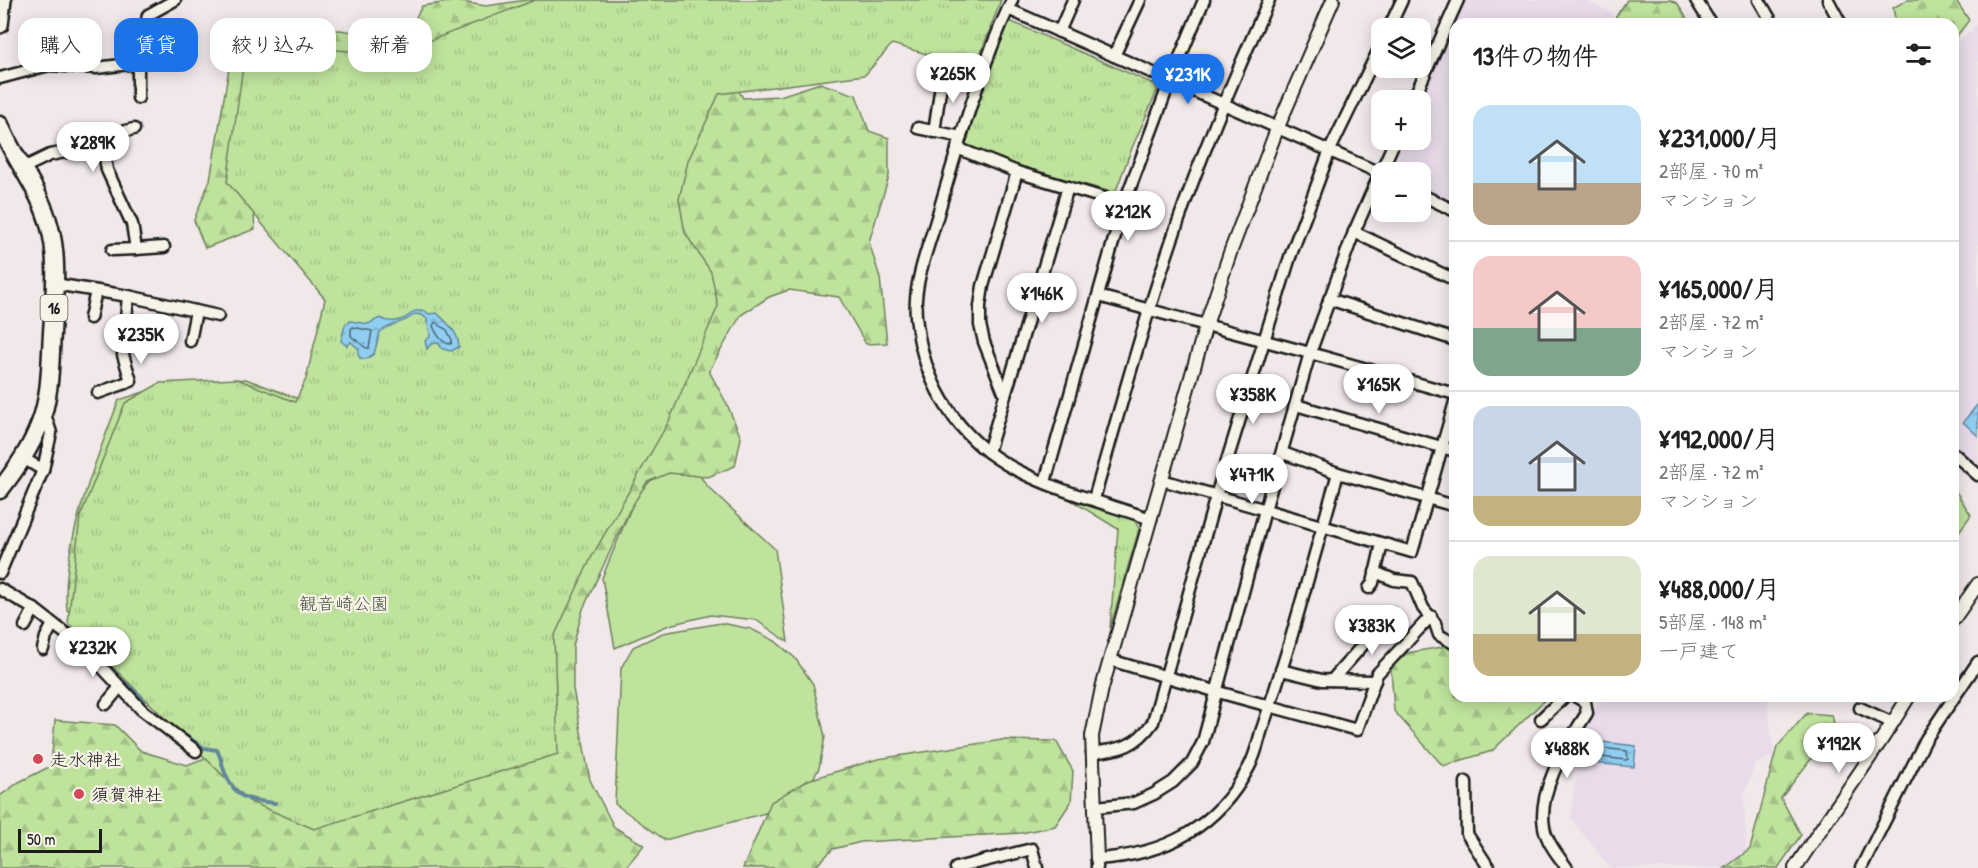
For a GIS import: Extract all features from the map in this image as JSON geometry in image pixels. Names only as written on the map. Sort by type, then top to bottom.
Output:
[{"type":"highway","name":"16","points":[[0,125],[6,140],[42,203],[50,228],[55,284],[49,388],[44,411],[31,444],[0,490]]},
{"type":"main road","points":[[0,25],[3,0]]},
{"type":"street","points":[[147,18],[148,15],[175,0]]},
{"type":"street","points":[[1059,32],[1074,0]]},
{"type":"street","points":[[1114,56],[1140,0]]},
{"type":"street","points":[[1045,482],[1124,204],[1170,81],[1204,0]]},
{"type":"street","points":[[1094,499],[1149,310],[1176,228],[1222,105],[1269,0]]},
{"type":"street","points":[[1333,0],[1277,129],[1230,253],[1206,325],[1110,660],[1095,715],[1092,753],[1097,864],[1139,855],[1177,841],[1195,830],[1217,811],[1238,787],[1251,764],[1270,706],[1338,473]]},
{"type":"street","points":[[1394,18],[1402,0]]},
{"type":"street","points":[[1450,18],[1458,0]]},
{"type":"street","points":[[1696,0],[1708,18]]},
{"type":"street","points":[[1759,0],[1770,18]]},
{"type":"street","points":[[1828,0],[1838,18]]},
{"type":"street","points":[[1151,519],[1021,474],[988,452],[969,435],[947,408],[931,380],[916,314],[922,268],[957,148],[984,69],[1010,5],[1059,32],[1371,169]]},
{"type":"street","points":[[1418,90],[1449,20]]},
{"type":"street","points":[[0,78],[49,65],[96,68],[114,66]]},
{"type":"street","points":[[1092,753],[1118,750],[1132,744],[1153,722],[1216,496],[1290,257],[1330,150],[1371,66]]},
{"type":"street","points":[[934,132],[943,71]]},
{"type":"street","points":[[138,72],[138,99]]},
{"type":"street","points":[[918,128],[961,137]]},
{"type":"street","points":[[134,129],[107,135],[103,145],[107,170],[132,224],[136,249]]},
{"type":"street","points":[[23,168],[50,155],[103,145]]},
{"type":"street","points":[[957,148],[1017,172],[1124,204]]},
{"type":"street","points":[[1005,395],[984,342],[980,325],[980,306],[983,286],[1017,172]]},
{"type":"street","points":[[988,452],[1068,187]]},
{"type":"street","points":[[1096,807],[1134,803],[1154,794],[1173,782],[1192,763],[1203,742],[1310,353],[1354,232],[1371,195]]},
{"type":"street","points":[[1431,199],[1449,208]]},
{"type":"street","points":[[1354,232],[1449,277]]},
{"type":"street","points":[[112,250],[164,247]]},
{"type":"street","points":[[55,284],[128,296],[218,316]]},
{"type":"street","points":[[90,318],[96,291]]},
{"type":"street","points":[[98,393],[130,381],[123,355],[128,296]]},
{"type":"street","points":[[1098,296],[1449,392]]},
{"type":"street","points":[[1329,299],[1449,338]]},
{"type":"street","points":[[190,341],[196,311]]},
{"type":"street","points":[[1296,405],[1449,449]]},
{"type":"street","points":[[0,573],[43,470],[51,433],[44,411]]},
{"type":"street","points":[[1162,480],[1412,552],[1449,423]]},
{"type":"street","points":[[1283,453],[1338,473],[1449,504]]},
{"type":"street","points":[[23,458],[43,470]]},
{"type":"street","points":[[1959,458],[1978,475]]},
{"type":"street","points":[[1369,588],[1373,583],[1382,544]]},
{"type":"street","points":[[1375,572],[1394,580],[1412,582],[1423,608],[1435,622],[1439,635],[1449,641]]},
{"type":"street","points":[[1959,611],[1978,584]]},
{"type":"street","points":[[0,589],[34,609],[84,647],[119,688],[141,709],[196,751]]},
{"type":"street","points":[[25,626],[34,609]]},
{"type":"street","points":[[1332,680],[1391,613]]},
{"type":"street","points":[[1110,660],[1357,730],[1377,674],[1431,616]]},
{"type":"street","points":[[43,649],[53,624]]},
{"type":"street","points":[[1959,690],[1978,662]]},
{"type":"street","points":[[1281,670],[1322,680],[1375,681]]},
{"type":"street","points":[[106,704],[119,688]]},
{"type":"street","points":[[1541,719],[1559,702]]},
{"type":"street","points":[[1567,868],[1546,836],[1542,809],[1550,782],[1566,746],[1587,713],[1586,702]]},
{"type":"street","points":[[1795,868],[1905,702]]},
{"type":"street","points":[[1860,868],[1926,738],[1951,702]]},
{"type":"street","points":[[1860,708],[1893,723]]},
{"type":"street","points":[[1466,782],[1467,834],[1489,868]]},
{"type":"street","points":[[956,868],[1032,849],[1037,868]]},
{"type":"shaded area","points":[[1462,0],[1584,0],[1613,13],[1612,18],[1454,18]]},
{"type":"shaded area","points":[[1978,24],[1978,466],[1959,449],[1959,41]]},
{"type":"shaded area","points":[[1449,28],[1449,204],[1431,196],[1431,162],[1386,162],[1392,150],[1431,150],[1431,90],[1420,90],[1425,78],[1431,78],[1431,66]]},
{"type":"shaded area","points":[[1600,702],[1769,702],[1774,756],[1755,764],[1744,794],[1746,854],[1734,868],[1610,868],[1571,818],[1580,737]]},
{"type":"green space","name":"観音崎公園","points":[[527,0],[711,0],[731,78],[743,98],[780,96],[820,83],[856,95],[869,131],[889,138],[889,176],[869,242],[880,278],[887,343],[866,344],[839,297],[789,290],[769,297],[741,315],[709,371],[727,404],[741,438],[735,466],[708,477],[669,473],[647,482],[629,511],[583,609],[573,646],[573,689],[590,780],[614,827],[644,845],[625,868],[0,868],[0,796],[19,782],[51,766],[55,720],[115,725],[141,751],[187,765],[210,756],[67,610],[66,586],[75,531],[91,475],[119,400],[147,391],[246,379],[309,403],[391,371],[250,164],[255,229],[205,248],[194,220],[210,180],[228,72],[336,72],[336,30],[340,30],[348,31],[348,72],[432,72],[432,18],[416,18],[422,6],[455,1],[486,6]]},
{"type":"green space","name":"観音崎公園","points":[[535,0],[1001,0],[975,68],[892,44],[865,75],[719,94],[688,161],[679,199],[685,233],[711,272],[718,306],[669,421],[591,558],[554,637],[558,754],[314,829],[249,801],[68,623],[80,517],[125,403],[160,383],[237,379],[295,402],[306,379],[325,299],[227,182],[242,72],[336,72],[336,50],[348,51],[348,72],[432,72],[432,40]]},
{"type":"green space","points":[[1627,0],[1671,0],[1678,4],[1686,18],[1615,18]]},
{"type":"green space","points":[[1907,0],[1959,0],[1957,2],[1969,20],[1959,33],[1959,18],[1895,18],[1893,8]]},
{"type":"green space","points":[[1012,22],[1156,85],[1157,91],[1115,193],[964,151],[962,147],[990,66],[1008,23]]},
{"type":"green space","points":[[692,465],[708,487],[775,549],[788,642],[756,620],[711,615],[669,625],[615,648],[602,578],[636,496],[657,474]]},
{"type":"green space","points":[[1959,496],[1971,515],[1959,532]]},
{"type":"green space","points":[[1066,497],[1133,517],[1139,529],[1110,628],[1118,529]]},
{"type":"green space","points":[[721,623],[751,629],[775,641],[795,658],[813,684],[825,737],[819,768],[799,804],[665,840],[615,804],[621,668],[633,647],[663,633]]},
{"type":"green space","points":[[1449,635],[1449,702],[1543,702],[1492,751],[1443,766],[1394,711],[1391,668],[1407,653],[1442,647]]},
{"type":"green space","points":[[1807,713],[1832,715],[1835,728],[1781,798],[1801,835],[1778,868],[1725,868],[1750,849],[1777,747]]},
{"type":"green space","points":[[1002,740],[1056,741],[1073,771],[1071,802],[1055,826],[1021,833],[861,842],[833,849],[814,868],[743,868],[771,802],[808,780],[878,759]]},
{"type":"water","points":[[415,311],[437,313],[449,324],[459,347],[451,351],[443,349],[438,343],[431,344],[427,349],[425,341],[430,335],[427,319],[415,314],[380,332],[374,354],[366,359],[360,358],[359,349],[351,342],[347,346],[341,341],[345,325],[351,321],[368,324],[380,318],[394,321],[403,319]]},
{"type":"water","points":[[1978,404],[1978,436],[1963,422]]},
{"type":"water","points":[[1594,741],[1636,746],[1634,767],[1592,763]]},
{"type":"waterway","points":[[115,674],[140,696],[147,708]]},
{"type":"waterway","points":[[174,728],[204,748],[217,750],[229,782],[239,794],[257,801],[275,803]]},
{"type":"place","name":"走水神社","points":[[38,759]]},
{"type":"place","name":"須賀神社","points":[[79,794]]}]
